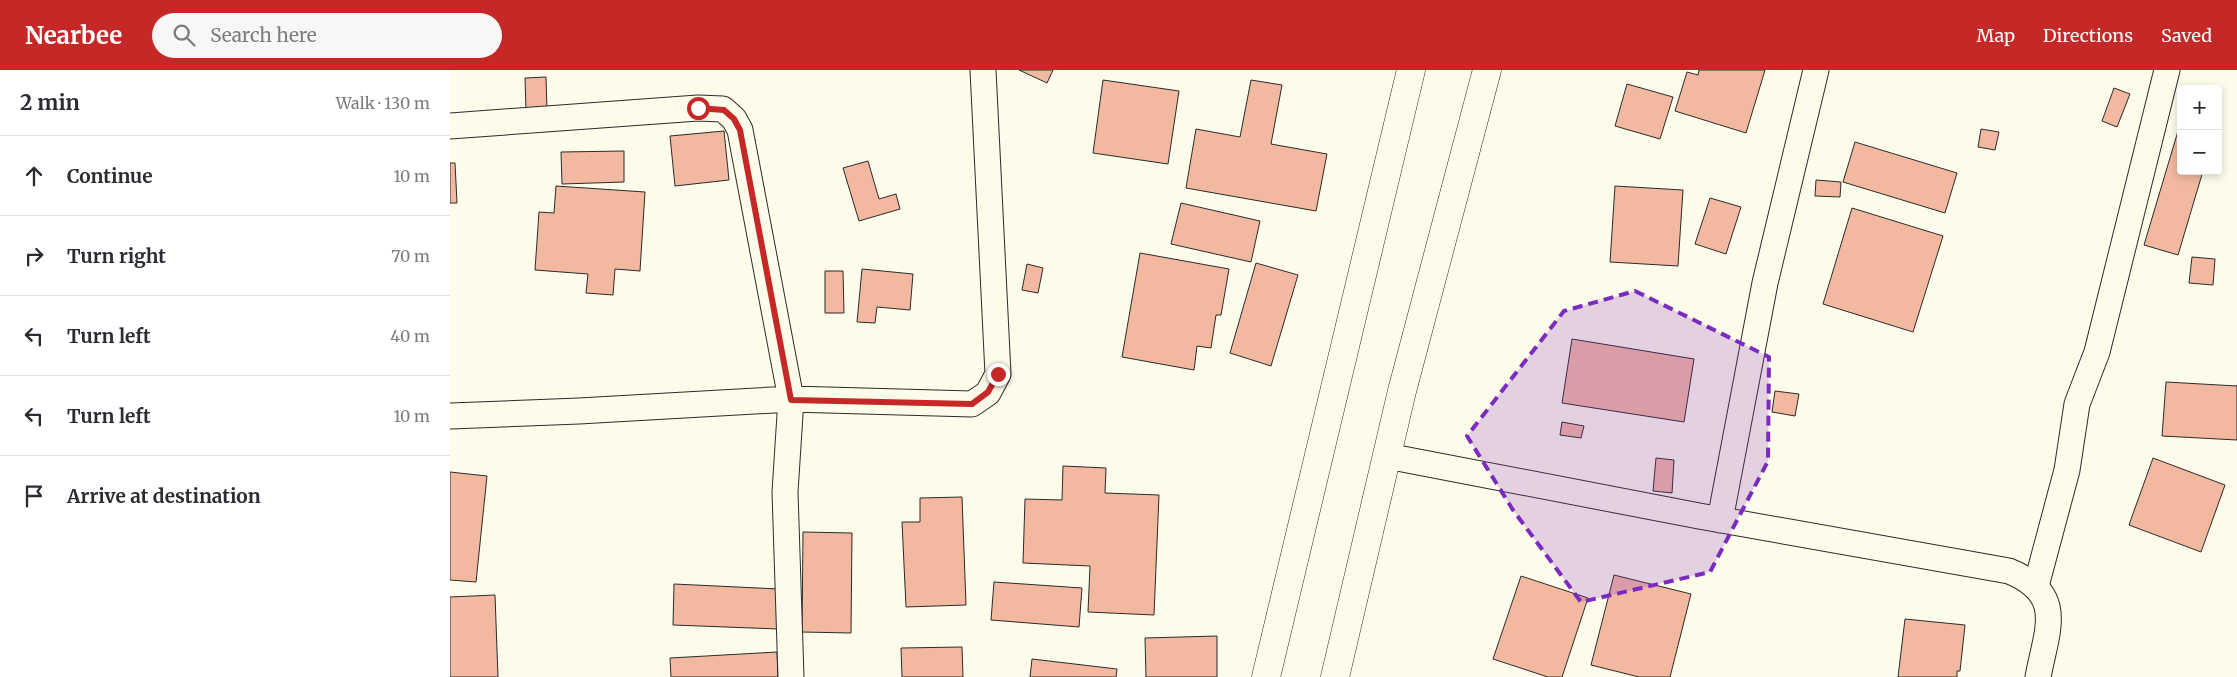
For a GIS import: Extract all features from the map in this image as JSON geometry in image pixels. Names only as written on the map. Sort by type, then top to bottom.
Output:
[{"type":"street","points":[[450,416],[579,412],[791,400],[972,404],[988,392],[998,374],[983,70]]},
{"type":"street","points":[[1266,677],[1411,70]]},
{"type":"street","points":[[1335,677],[1387,456],[1487,70]]},
{"type":"street","points":[[1720,520],[1765,283],[1816,70]]},
{"type":"street","points":[[2036,586],[2067,470],[2077,404],[2097,352],[2167,70]]},
{"type":"street","points":[[450,126],[634,112],[724,110],[734,119],[740,130],[791,400],[785,492],[791,677]]},
{"type":"street","points":[[1387,456],[1720,520],[2009,571],[2036,586],[2050,613],[2038,677]]},
{"type":"highlighted area","points":[[1635,291],[1769,357],[1768,461],[1710,572],[1581,602],[1513,510],[1467,436],[1564,311]]},
{"type":"building","points":[[1019,70],[1053,70],[1047,83]]},
{"type":"building","points":[[1699,70],[1765,70],[1746,133],[1675,111],[1687,72],[1698,75]]},
{"type":"building","points":[[546,77],[547,110],[526,111],[525,78]]},
{"type":"building","points":[[1103,80],[1179,91],[1168,164],[1093,153]]},
{"type":"building","points":[[1251,80],[1282,85],[1271,144],[1327,154],[1316,211],[1186,188],[1196,129],[1240,137]]},
{"type":"building","points":[[1627,84],[1673,97],[1660,139],[1615,126]]},
{"type":"building","points":[[2114,88],[2130,94],[2117,127],[2102,121]]},
{"type":"building","points":[[1981,129],[1999,132],[1995,150],[1978,147]]},
{"type":"building","points":[[724,131],[729,180],[675,186],[670,136]]},
{"type":"building","points":[[2177,134],[2177,175],[2202,175],[2178,255],[2144,245]]},
{"type":"building","points":[[1855,142],[1957,173],[1945,213],[1843,182]]},
{"type":"building","points":[[624,151],[624,182],[562,184],[561,152]]},
{"type":"building","points":[[868,161],[879,199],[896,194],[900,209],[859,221],[843,168]]},
{"type":"building","points":[[450,163],[455,163],[457,203],[450,203]]},
{"type":"building","points":[[1816,180],[1841,182],[1840,197],[1815,196]]},
{"type":"building","points":[[556,186],[645,192],[640,271],[615,269],[613,295],[586,293],[588,274],[535,270],[539,212],[554,213]]},
{"type":"building","points":[[1615,186],[1683,190],[1678,266],[1610,262]]},
{"type":"building","points":[[1710,198],[1741,207],[1726,254],[1695,244]]},
{"type":"building","points":[[1181,203],[1260,221],[1251,262],[1171,244]]},
{"type":"building","points":[[1852,208],[1943,236],[1913,332],[1823,304]]},
{"type":"building","points":[[1140,253],[1229,269],[1221,315],[1216,315],[1211,348],[1197,346],[1194,370],[1122,357]]},
{"type":"building","points":[[2192,257],[2215,259],[2213,285],[2189,283]]},
{"type":"building","points":[[1256,263],[1298,275],[1271,366],[1230,353]]},
{"type":"building","points":[[1027,264],[1043,268],[1038,293],[1022,290]]},
{"type":"building","points":[[862,269],[913,274],[910,310],[877,307],[875,323],[857,322]]},
{"type":"building","points":[[825,271],[843,271],[844,313],[825,313]]},
{"type":"building","points":[[1572,339],[1694,359],[1684,422],[1562,403]]},
{"type":"building","points":[[2166,382],[2237,386],[2237,440],[2162,436]]},
{"type":"building","points":[[1775,391],[1799,394],[1795,416],[1772,412]]},
{"type":"building","points":[[1562,422],[1584,426],[1581,438],[1560,435]]},
{"type":"building","points":[[1656,458],[1674,460],[1672,493],[1653,491]]},
{"type":"building","points":[[2153,458],[2225,485],[2201,552],[2129,525]]},
{"type":"building","points":[[1063,466],[1106,468],[1105,493],[1159,495],[1154,615],[1088,612],[1090,566],[1023,563],[1025,499],[1062,500]]},
{"type":"building","points":[[450,472],[487,476],[476,582],[450,580]]},
{"type":"building","points":[[962,497],[966,605],[906,607],[902,522],[920,522],[920,498]]},
{"type":"building","points":[[803,532],[852,533],[851,633],[802,632]]},
{"type":"building","points":[[1614,575],[1691,594],[1670,677],[1639,677],[1591,665]]},
{"type":"building","points":[[1521,576],[1588,598],[1562,677],[1548,677],[1493,659]]},
{"type":"building","points":[[994,582],[1082,588],[1079,627],[991,620]]},
{"type":"building","points":[[674,584],[779,589],[778,629],[673,625]]},
{"type":"building","points":[[495,595],[498,677],[450,677],[450,597]]},
{"type":"building","points":[[1905,619],[1965,625],[1960,671],[1957,671],[1957,677],[1898,677]]},
{"type":"building","points":[[1217,636],[1217,677],[1146,677],[1145,638]]},
{"type":"building","points":[[962,647],[963,677],[902,677],[901,648]]},
{"type":"building","points":[[777,652],[778,677],[671,677],[670,658]]},
{"type":"building","points":[[1032,659],[1117,669],[1116,677],[1030,677]]},
{"type":"route","points":[[698,108],[724,110],[734,119],[740,130],[791,400],[972,404],[988,392],[998,374]]}]
